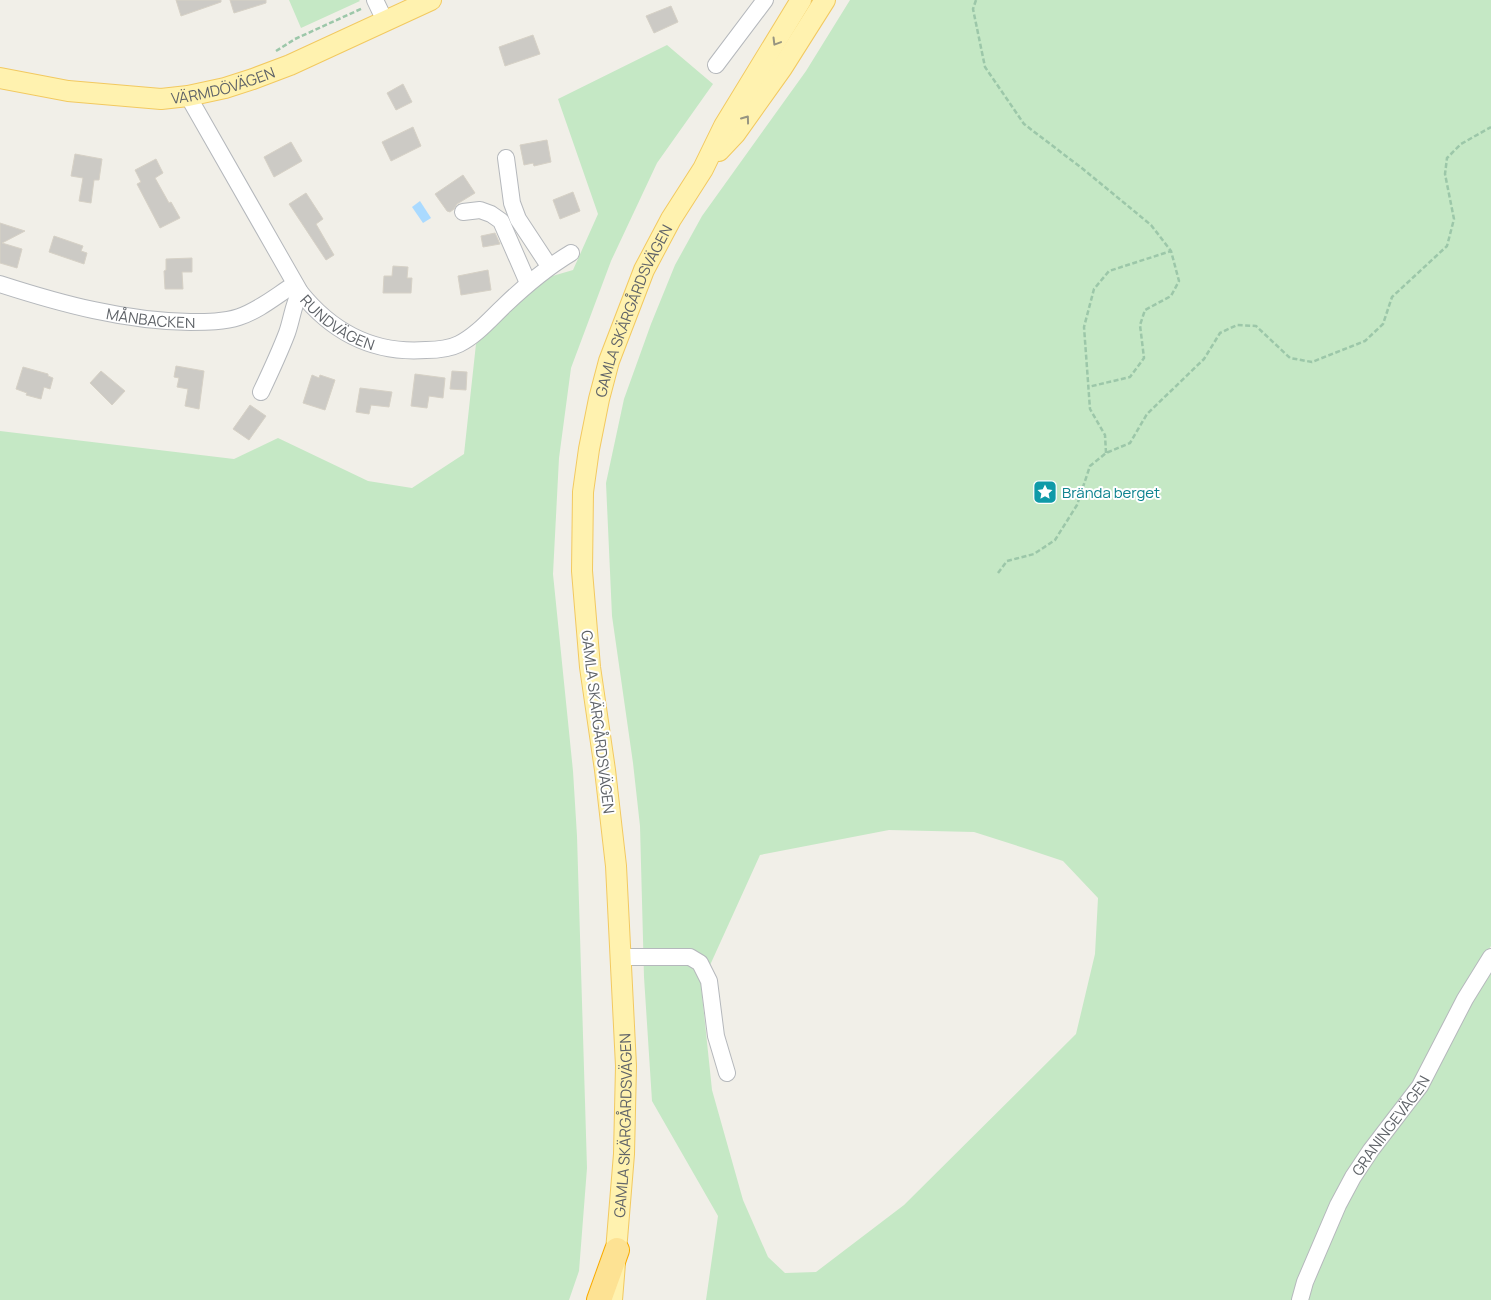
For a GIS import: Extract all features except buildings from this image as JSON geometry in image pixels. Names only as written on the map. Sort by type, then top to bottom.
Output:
[{"type":"highway","points":[[599,1300],[617,1250]]},
{"type":"main road","name":"VÄRMDÖVÄGEN","points":[[0,78],[68,91],[161,99],[188,96],[225,88],[290,65],[432,0]]},
{"type":"main road","name":"GAMLA SKÄRGÅRDSVÄGEN","points":[[612,1300],[624,1154],[626,1066],[616,866],[585,615],[582,572],[583,492],[589,449],[609,361],[644,270],[662,236],[703,169],[724,126],[801,0]]},
{"type":"main road","name":"GAMLA SKÄRGÅRDSVÄGEN","points":[[703,169],[735,134],[782,68],[825,0]]},
{"type":"street","points":[[716,65],[765,0]]},
{"type":"street","points":[[375,1],[385,21]]},
{"type":"street","name":"RUNDVÄGEN","points":[[188,96],[297,288],[322,317],[345,333],[372,344],[415,351],[441,349],[458,345],[471,337],[528,283],[549,266],[571,253]]},
{"type":"street","points":[[506,158],[512,203],[518,219],[549,266]]},
{"type":"street","points":[[463,212],[480,210],[491,214],[501,221],[528,283]]},
{"type":"street","name":"MÅNBACKEN","points":[[0,284],[114,315],[146,320],[217,322],[239,317],[297,288]]},
{"type":"street","points":[[261,392],[288,331],[297,288]]},
{"type":"street","points":[[622,957],[690,957],[700,963],[709,981],[716,1036],[727,1073]]},
{"type":"street","name":"GRANINGEVÄGEN","points":[[1300,1300],[1305,1282],[1330,1222],[1353,1177],[1371,1150],[1420,1086],[1465,999],[1491,957]]},
{"type":"path","points":[[976,0],[973,9],[985,67],[1024,124],[1083,169],[1151,225],[1171,251],[1179,281],[1172,296],[1145,310],[1140,325],[1144,358],[1130,377],[1088,387]]},
{"type":"path","points":[[273,53],[295,39],[375,1]]},
{"type":"path","points":[[998,573],[1007,561],[1034,554],[1055,540],[1077,505],[1090,466],[1106,453],[1130,443],[1147,414],[1204,359],[1220,333],[1237,324],[1256,326],[1290,358],[1312,362],[1365,341],[1383,324],[1392,297],[1447,246],[1454,219],[1444,174],[1447,158],[1461,144],[1491,127]]},
{"type":"path","points":[[1106,453],[1105,435],[1090,409],[1088,387],[1084,327],[1094,288],[1109,271],[1171,251]]},
{"type":"green space","points":[[289,0],[359,0],[360,1],[301,28]]},
{"type":"green space","points":[[850,0],[1491,0],[1491,946],[1459,996],[1415,1084],[1365,1147],[1293,1300],[706,1300],[718,1216],[652,1101],[644,977],[640,826],[612,616],[606,483],[624,399],[675,265],[702,216],[806,71]],"holes":[[[889,830],[974,832],[1063,861],[1098,898],[1095,954],[1076,1034],[904,1205],[816,1272],[785,1273],[768,1257],[743,1200],[712,1090],[701,985],[760,855]]]},
{"type":"green space","points":[[667,45],[713,84],[657,163],[611,261],[571,368],[559,458],[553,574],[573,771],[577,836],[587,1168],[579,1271],[569,1300],[0,1300],[0,431],[234,459],[278,438],[368,481],[412,488],[464,454],[476,344],[531,288],[549,277],[573,270],[598,214],[558,99]]},
{"type":"green space","points":[[1491,968],[1491,1300],[1305,1300],[1343,1206]]},
{"type":"water","points":[[420,201],[431,218],[423,223],[412,207]]},
{"type":"place","name":"Brända berget","points":[[1045,492]]}]
